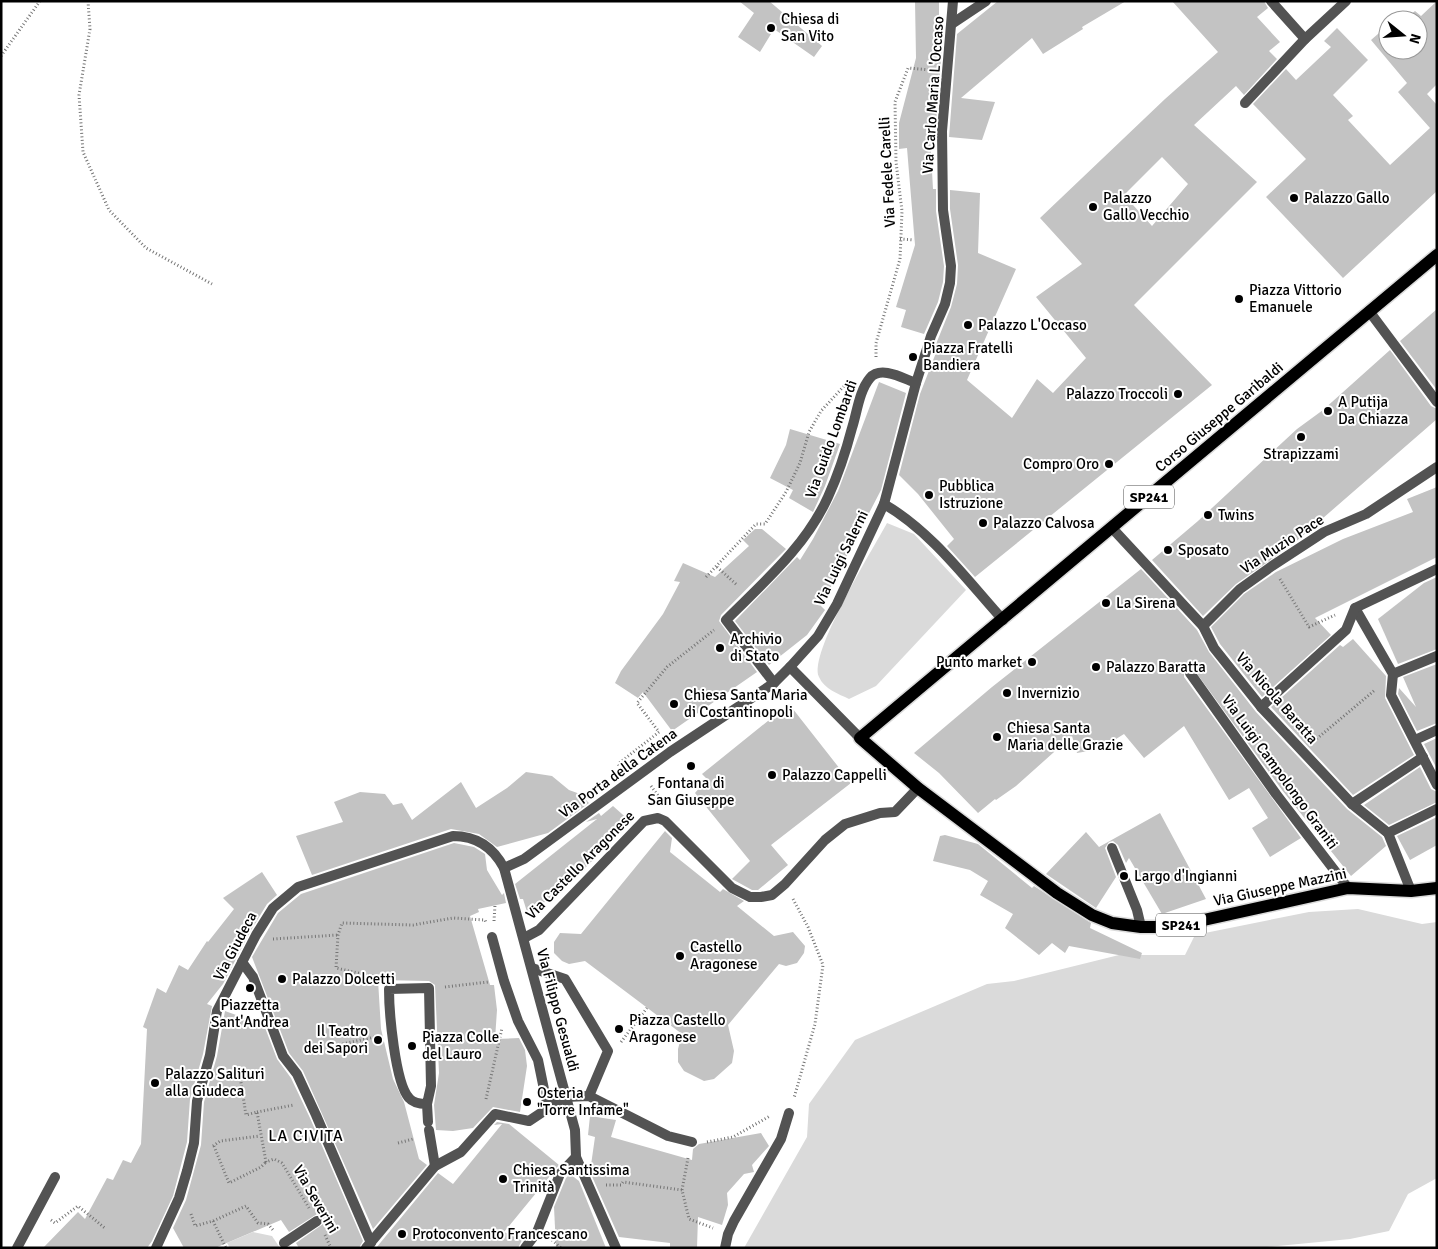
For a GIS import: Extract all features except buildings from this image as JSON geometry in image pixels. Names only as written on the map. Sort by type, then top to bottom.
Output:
[{"type":"main road","name":"Corso Giuseppe Garibaldi","points":[[860,738],[1437,255]]},
{"type":"main road","name":"SP241","points":[[860,738],[918,788]]},
{"type":"main road","name":"Via Giuseppe Mazzini","points":[[918,788],[1056,893],[1092,915],[1112,923],[1141,927],[1172,927],[1348,888],[1411,891],[1437,888]]},
{"type":"street","name":"Via Carlo Maria L'Occaso","points":[[915,389],[931,336],[945,304],[951,266],[942,201],[942,132],[946,71],[953,23],[954,1]]},
{"type":"street","points":[[953,23],[986,1]]},
{"type":"street","points":[[1271,1],[1305,39]]},
{"type":"street","points":[[1245,103],[1305,39],[1346,1]]},
{"type":"street","points":[[1369,311],[1437,402]]},
{"type":"street","points":[[882,368],[915,389],[884,504]]},
{"type":"street","name":"Via Guido Lombardi","points":[[726,620],[776,572],[815,522],[828,496],[844,455],[864,388],[871,377],[882,368]]},
{"type":"street","name":"Via Muzio Pace","points":[[1203,626],[1240,589],[1272,566],[1324,532],[1366,514],[1437,467]]},
{"type":"street","name":"Via Luigi Salerni","points":[[774,683],[818,636],[836,604],[884,504],[902,515],[923,532],[1003,620]]},
{"type":"street","name":"Via Nicola Baratta","points":[[1112,528],[1203,626],[1214,648],[1261,707],[1352,804],[1388,834],[1411,891]]},
{"type":"street","points":[[1261,707],[1346,630],[1355,608],[1437,569]]},
{"type":"street","points":[[1355,608],[1393,674],[1391,695],[1437,784]]},
{"type":"street","points":[[726,620],[774,683]]},
{"type":"street","points":[[1393,674],[1437,656]]},
{"type":"street","points":[[790,667],[860,738]]},
{"type":"street","name":"Via Luigi Campolongo Graniti","points":[[1190,672],[1276,794],[1348,888]]},
{"type":"street","name":"Via Porta della Catena","points":[[504,868],[524,859],[670,752],[774,683]]},
{"type":"street","points":[[1415,740],[1437,730]]},
{"type":"street","points":[[1352,804],[1423,756]]},
{"type":"street","name":"Via Castello Aragonese","points":[[524,938],[539,930],[639,824],[651,818],[658,818],[670,826],[740,893],[761,897],[772,895],[785,884],[825,840],[845,824],[880,813],[895,812],[918,788]]},
{"type":"street","points":[[1388,834],[1437,810]]},
{"type":"street","name":"Via Giudeca","points":[[159,1246],[179,1198],[194,1143],[197,1101],[210,1055],[217,1012],[256,935],[273,908],[298,887],[453,836],[474,838],[483,843],[499,858],[504,868]]},
{"type":"street","points":[[1112,848],[1137,910],[1141,927]]},
{"type":"street","name":"Via Filippo Gesualdi","points":[[504,868],[575,1130],[576,1158]]},
{"type":"street","points":[[492,937],[504,981],[519,1023],[538,1060],[548,1110]]},
{"type":"street","points":[[242,962],[254,977],[283,1056],[297,1074],[310,1102],[368,1246],[435,1166],[461,1152],[495,1114],[529,1121],[565,1097],[589,1096],[668,1136],[692,1142]]},
{"type":"street","points":[[532,968],[565,979],[608,1051],[589,1096]]},
{"type":"street","points":[[427,1104],[412,1100],[405,1091],[398,1065],[389,989],[429,988],[431,1086],[427,1104],[428,1126],[435,1166]]},
{"type":"street","points":[[725,1248],[728,1234],[781,1139],[789,1113]]},
{"type":"street","points":[[525,1248],[537,1232],[560,1174],[576,1158],[614,1244]]},
{"type":"street","points":[[18,1248],[39,1211],[55,1177]]},
{"type":"street","points":[[284,1243],[317,1222]]},
{"type":"path","points":[[1,56],[40,1]]},
{"type":"path","points":[[88,1],[90,29],[79,95],[83,152],[109,210],[146,248],[212,284]]},
{"type":"path","name":"Via Fedele Carelli","points":[[882,368],[877,359],[876,343],[900,259],[902,211],[896,162],[895,102],[908,68],[946,71]]},
{"type":"path","points":[[900,240],[914,240]]},
{"type":"path","points":[[706,577],[756,524],[765,524],[786,492],[800,463],[809,432],[821,411],[852,379]]},
{"type":"path","points":[[1272,566],[1309,627],[1355,608]]},
{"type":"path","points":[[717,567],[750,596]]},
{"type":"path","points":[[626,773],[618,764],[659,732],[637,703],[667,667],[726,620]]},
{"type":"path","points":[[1302,751],[1393,674]]},
{"type":"path","points":[[644,787],[650,784],[662,802],[658,818]]},
{"type":"path","points":[[728,1234],[688,1219],[682,1190],[692,1142],[710,1142],[733,1137],[757,1125],[780,1109],[789,1113],[815,1024],[823,965],[808,927],[785,884]]},
{"type":"path","points":[[389,989],[381,979],[336,968],[338,934],[342,923],[413,924],[453,918],[475,919],[485,920],[492,937]]},
{"type":"path","points":[[256,935],[265,940],[287,936],[338,934]]},
{"type":"path","points":[[429,988],[504,981]]},
{"type":"path","points":[[608,1051],[622,1041],[648,1008]]},
{"type":"path","points":[[482,1130],[490,1073],[503,1027],[519,1023]]},
{"type":"path","points":[[329,1047],[393,1033]]},
{"type":"path","points":[[237,1074],[240,1076],[246,1115],[310,1102]]},
{"type":"path","points":[[257,1112],[266,1162],[261,1167],[229,1183],[214,1146],[220,1141],[260,1136]]},
{"type":"path","name":"Via Severini","points":[[266,1162],[274,1159],[282,1163],[331,1248]]},
{"type":"path","points":[[587,1185],[621,1185],[623,1182],[682,1190]]},
{"type":"path","points":[[179,1198],[187,1204],[195,1226],[212,1221],[246,1206],[258,1223],[268,1224],[284,1243]]},
{"type":"path","points":[[39,1211],[55,1223],[78,1206],[106,1229]]},
{"type":"path","points":[[212,1221],[226,1248]]},
{"type":"shaded area","points":[[887,523],[914,534],[966,590],[876,686],[849,699],[824,685],[819,677],[818,665],[832,625],[856,577]]},
{"type":"shaded area","points":[[1358,909],[1422,924],[1437,922],[1437,1178],[1408,1194],[1389,1231],[1350,1239],[1257,1248],[744,1248],[807,1137],[809,1104],[855,1040],[987,984],[1014,981],[1119,955],[1185,955],[1195,935],[1309,912]]},
{"type":"shaded area","points":[[253,1232],[272,1236],[280,1248],[230,1248],[227,1243]]},
{"type":"place","name":"Chiesa di San Vito","points":[[771,28]]},
{"type":"place","name":"Palazzo Gallo","points":[[1294,198]]},
{"type":"place","name":"Palazzo Gallo Vecchio","points":[[1093,207]]},
{"type":"place","name":"Piazza Vittorio Emanuele","points":[[1239,299]]},
{"type":"place","name":"Palazzo L'Occaso","points":[[968,325]]},
{"type":"place","name":"Piazza Fratelli Bandiera","points":[[913,357]]},
{"type":"place","name":"Palazzo Troccoli","points":[[1178,394]]},
{"type":"place","name":"A Putija Da Chiazza","points":[[1328,411]]},
{"type":"place","name":"Strapizzami","points":[[1301,437]]},
{"type":"place","name":"Compro Oro","points":[[1109,464]]},
{"type":"place","name":"Pubblica Istruzione","points":[[929,495]]},
{"type":"place","name":"Twins","points":[[1208,515]]},
{"type":"place","name":"Palazzo Calvosa","points":[[983,523]]},
{"type":"place","name":"Sposato","points":[[1168,550]]},
{"type":"place","name":"La Sirena","points":[[1106,603]]},
{"type":"place","name":"Archivio di Stato","points":[[720,648]]},
{"type":"place","name":"Punto market","points":[[1032,662]]},
{"type":"place","name":"Palazzo Baratta","points":[[1096,667]]},
{"type":"place","name":"Invernizio","points":[[1007,693]]},
{"type":"place","name":"Chiesa Santa Maria di Costantinopoli","points":[[674,704]]},
{"type":"place","name":"Chiesa Santa Maria delle Grazie","points":[[997,737]]},
{"type":"place","name":"Fontana di San Giuseppe","points":[[691,766]]},
{"type":"place","name":"Palazzo Cappelli","points":[[772,775]]},
{"type":"place","name":"Largo d'Ingianni","points":[[1124,876]]},
{"type":"place","name":"Castello Aragonese","points":[[680,956]]},
{"type":"place","name":"Palazzo Dolcetti","points":[[282,979]]},
{"type":"place","name":"Piazzetta Sant'Andrea","points":[[250,988]]},
{"type":"place","name":"Piazza Castello Aragonese","points":[[619,1029]]},
{"type":"place","name":"Il Teatro dei Sapori","points":[[378,1040]]},
{"type":"place","name":"Piazza Colle del Lauro","points":[[412,1046]]},
{"type":"place","name":"Palazzo Salituri alla Giudeca","points":[[155,1083]]},
{"type":"place","name":"Osteria \"Torre Infame\"","points":[[527,1102]]},
{"type":"place","name":"Chiesa Santissima Trinità","points":[[503,1179]]},
{"type":"place","name":"Protoconvento Francescano","points":[[402,1234]]},
{"type":"district","name":"LA CIVITA","points":[[306,1136]]}]
